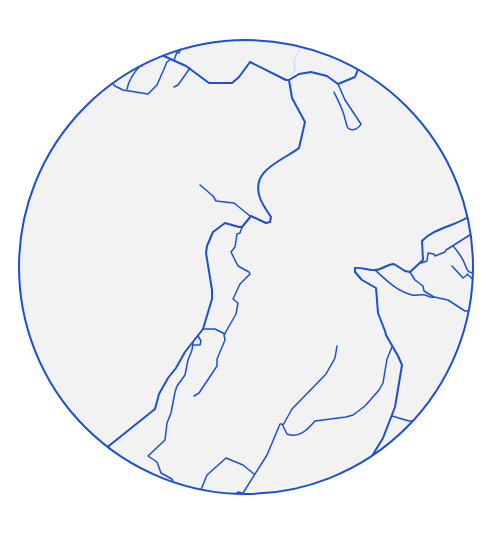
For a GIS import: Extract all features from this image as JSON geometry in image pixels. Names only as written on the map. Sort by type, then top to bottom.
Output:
[{"type":"street","points":[[113,84],[127,90],[148,94],[156,85],[167,62],[173,60],[177,52],[179,53],[180,50]]},
{"type":"street","points":[[164,56],[190,68],[198,76],[209,83],[230,84],[239,77],[250,62],[289,80],[299,74],[311,72],[327,76],[338,84],[345,100],[361,124],[357,129],[350,129],[347,126],[343,110],[334,92]]},
{"type":"street","points":[[127,90],[129,81],[138,68]]},
{"type":"street","points":[[174,87],[190,68]]},
{"type":"street","points":[[338,84],[354,77],[358,70]]},
{"type":"street","points":[[200,185],[213,196],[216,201],[234,203],[250,216],[266,223],[270,222],[271,217],[258,193],[260,177],[264,171],[299,148],[305,124],[304,119],[294,104],[289,80]]},
{"type":"street","points":[[194,396],[205,386],[217,366],[217,359],[226,340],[224,336],[237,312],[238,303],[233,298],[240,284],[250,274],[238,266],[231,252],[235,247],[237,234],[240,233],[242,227],[250,216]]},
{"type":"street","points":[[421,263],[424,257],[422,242],[424,240],[433,233],[467,217]]},
{"type":"street","points":[[107,447],[156,410],[159,394],[168,378],[176,368],[185,352],[193,344],[203,329],[212,299],[207,246],[213,232],[225,223],[242,227]]},
{"type":"street","points":[[410,272],[421,263],[427,261],[428,253],[434,254],[435,256],[445,252],[471,235]]},
{"type":"street","points":[[453,246],[464,261],[465,269],[468,272],[473,273]]},
{"type":"street","points":[[372,456],[383,438],[392,416],[398,394],[402,365],[400,358],[386,335],[377,310],[376,288],[362,280],[354,270],[357,268],[375,270],[394,264],[405,271],[410,272],[415,280],[423,286],[424,291],[434,297]]},
{"type":"street","points":[[452,266],[463,278],[468,272]]},
{"type":"street","points":[[375,270],[400,291],[415,296],[420,295],[448,300],[465,311],[469,311]]},
{"type":"street","points":[[467,275],[473,280]]},
{"type":"street","points":[[203,329],[215,329],[225,334]]},
{"type":"street","points":[[193,344],[198,346],[200,345],[201,341],[198,336]]},
{"type":"street","points":[[174,482],[171,477],[161,473],[157,462],[148,456],[165,440],[167,423],[171,413],[175,392],[177,386],[185,375],[193,344]]},
{"type":"street","points":[[236,494],[238,492],[243,493],[270,451],[280,424],[283,425],[296,404],[326,374],[333,362],[337,346]]},
{"type":"street","points":[[283,425],[286,433],[293,435],[305,432],[315,421],[346,417],[360,410],[380,388],[384,380],[388,358],[392,347]]},
{"type":"street","points":[[392,416],[413,421]]},
{"type":"street","points":[[201,490],[208,475],[226,458],[243,465],[254,474]]},
{"type":"waterway","points":[[293,73],[295,70],[294,60],[301,47]]}]
